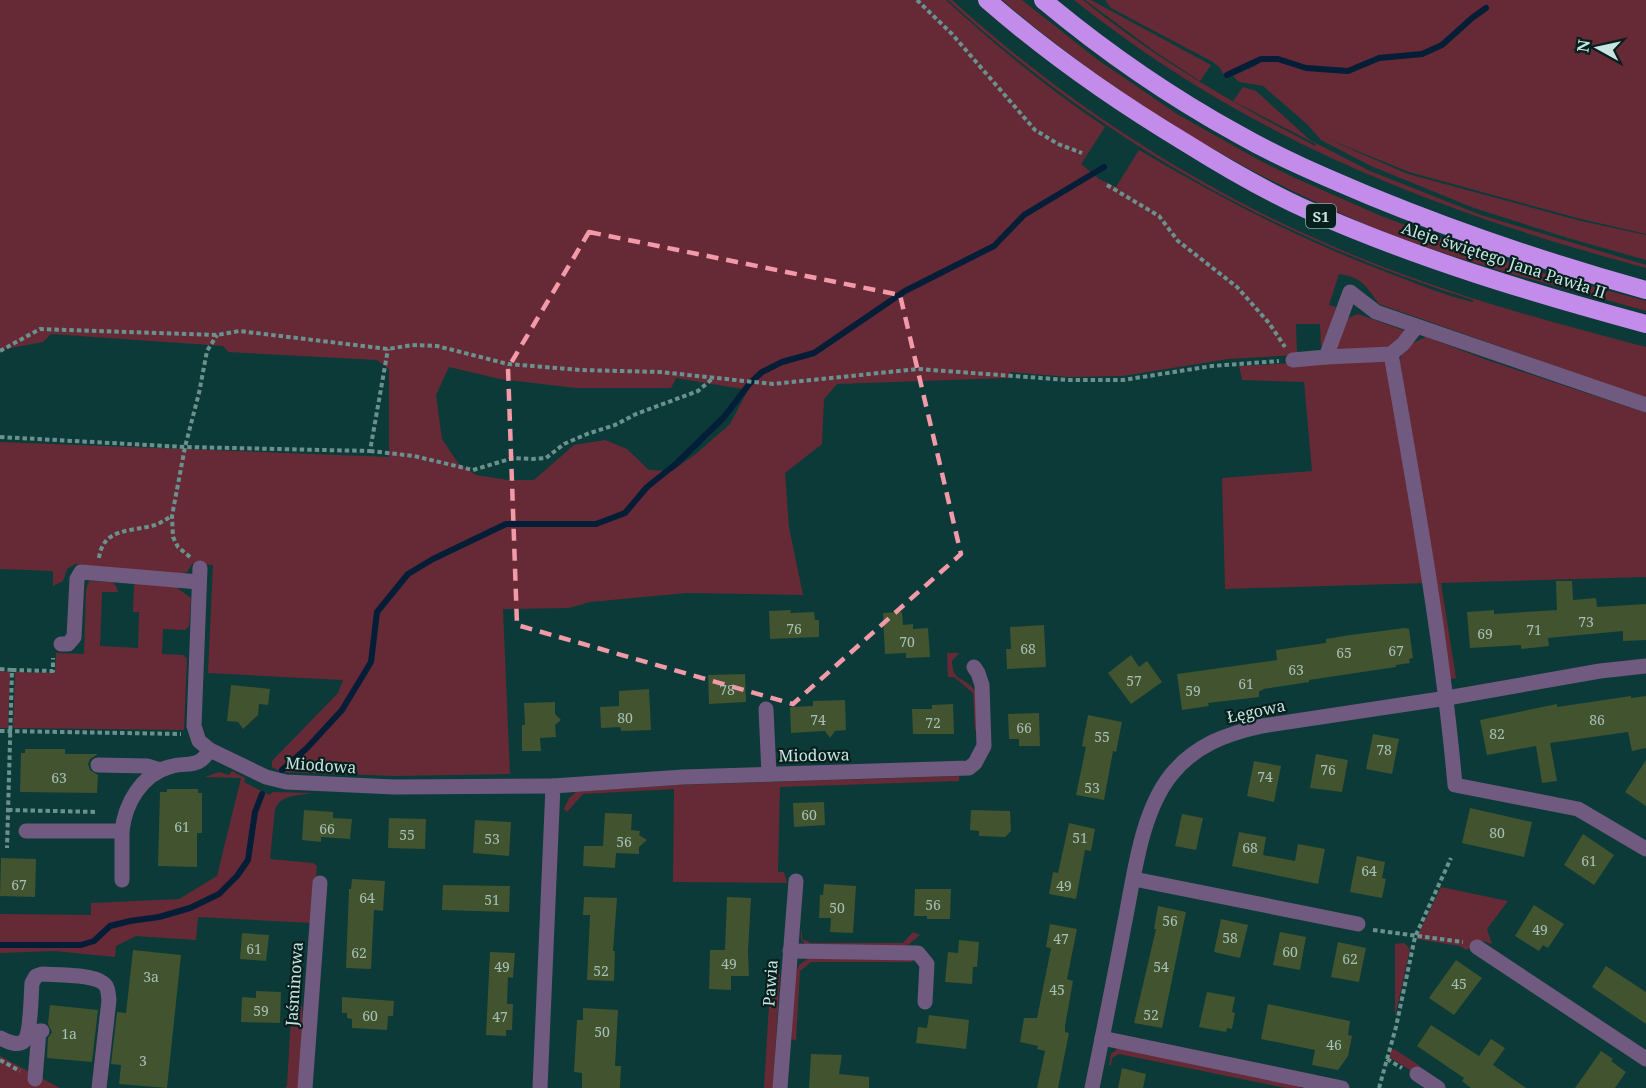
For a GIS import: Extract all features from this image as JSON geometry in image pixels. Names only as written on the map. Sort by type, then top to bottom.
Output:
[{"type":"highway","name":"Aleje świętego Jana Pawła II","points":[[987,0],[1029,37],[1136,113],[1221,165],[1308,210],[1455,268],[1646,324]]},
{"type":"highway","name":"Aleje świętego Jana Pawła II","points":[[1043,0],[1153,83],[1239,135],[1322,176],[1465,233],[1646,290]]},
{"type":"street","points":[[1326,357],[1350,292],[1376,312],[1646,405]]},
{"type":"street","points":[[1293,360],[1391,354],[1403,344],[1417,326]]},
{"type":"street","points":[[1391,354],[1448,698],[1455,785],[1578,809],[1646,849]]},
{"type":"street","points":[[57,648],[68,644],[74,637],[77,579],[81,572],[200,575],[194,716],[196,734]]},
{"type":"street","name":"Łęgowa","points":[[1092,1088],[1146,826],[1155,802],[1172,774],[1186,758],[1201,747],[1237,731],[1262,726],[1448,698],[1600,671],[1646,666]]},
{"type":"street","name":"Miodowa","points":[[196,734],[199,741],[210,750],[266,777],[286,782],[394,787],[553,786],[683,777],[969,768],[975,763],[984,746],[982,685],[974,668]]},
{"type":"street","points":[[766,709],[769,774]]},
{"type":"street","points":[[122,880],[124,813],[139,788],[151,775],[160,770],[171,766],[199,763],[210,750]]},
{"type":"street","points":[[98,765],[147,766],[160,770]]},
{"type":"street","points":[[540,1088],[553,786]]},
{"type":"street","points":[[26,831],[122,831]]},
{"type":"street","points":[[1134,879],[1358,924]]},
{"type":"street","name":"Pawia","points":[[780,1088],[796,881]]},
{"type":"street","name":"Jaśminowa","points":[[305,1088],[320,883]]},
{"type":"street","points":[[1477,947],[1646,1059]]},
{"type":"street","points":[[790,951],[918,953],[927,963],[925,1002]]},
{"type":"street","points":[[0,1038],[14,1044],[24,1041],[28,1034],[32,983],[36,976],[42,974],[87,978],[103,983],[108,989],[109,1000],[99,1088]]},
{"type":"street","points":[[35,1078],[39,1031],[42,1031]]},
{"type":"street","points":[[1102,1038],[1342,1088]]},
{"type":"street","points":[[1417,1074],[1438,1088]]},
{"type":"path","points":[[916,0],[952,34],[1035,130],[1058,144],[1083,153]]},
{"type":"path","points":[[0,351],[40,329],[217,335],[239,331],[388,349],[412,345],[437,346],[508,364],[580,370],[660,372],[773,384],[918,369],[1068,380],[1123,380],[1212,366],[1293,360],[1269,323],[1237,287],[1178,241],[1160,216],[1107,185]]},
{"type":"path","points":[[200,575],[195,560],[185,553],[172,537],[172,516],[207,351],[217,335]]},
{"type":"path","points":[[369,451],[388,349]]},
{"type":"path","points":[[0,437],[185,447],[369,451],[414,456],[473,470],[513,458],[546,458],[564,444],[698,391],[712,379]]},
{"type":"path","points":[[97,573],[99,554],[104,540],[129,530],[154,525],[172,516]]},
{"type":"path","points":[[0,669],[53,671],[57,648]]},
{"type":"path","points":[[7,848],[12,670]]},
{"type":"path","points":[[0,731],[196,734]]},
{"type":"path","points":[[1379,1088],[1396,1027],[1415,937],[1451,858]]},
{"type":"path","points":[[1358,924],[1365,929],[1460,941],[1477,947]]},
{"type":"highlighted area","points":[[589,232],[900,295],[961,554],[793,704],[517,625],[508,368]]},
{"type":"shaded area","points":[[0,0],[946,0],[1023,66],[1105,127],[1081,164],[1099,179],[1116,187],[1139,150],[1229,201],[1322,246],[1418,284],[1473,302],[1473,300],[1399,275],[1328,246],[1260,215],[1194,179],[1129,140],[1067,98],[1007,51],[948,0],[952,0],[999,41],[1097,115],[1201,181],[1256,210],[1311,237],[1436,286],[1541,319],[1646,347],[1646,398],[1379,304],[1363,283],[1353,277],[1339,274],[1329,305],[1336,307],[1325,345],[1321,346],[1320,324],[1296,324],[1297,355],[1228,359],[1123,376],[1068,377],[1011,372],[1009,378],[837,384],[824,399],[822,444],[785,473],[789,527],[803,595],[687,593],[590,602],[569,608],[503,609],[510,774],[397,776],[282,772],[272,767],[272,761],[338,693],[343,680],[208,673],[213,565],[192,564],[187,572],[179,574],[75,564],[67,569],[63,581],[53,586],[53,571],[0,569],[0,442],[389,457],[389,369],[377,360],[228,352],[223,346],[51,334],[43,342],[0,350]],"holes":[[[449,367],[500,379],[576,388],[671,388],[676,378],[748,390],[730,424],[672,471],[649,470],[627,449],[605,440],[574,445],[534,480],[508,480],[476,475],[458,463],[442,439],[436,395]]]},
{"type":"shaded area","points":[[1002,0],[1022,0],[1098,60],[1177,114],[1295,178],[1381,216],[1464,247],[1540,272],[1646,301],[1646,311],[1439,252],[1322,205],[1225,156],[1132,99],[1044,35]]},
{"type":"shaded area","points":[[1074,0],[1083,0],[1166,61],[1195,79],[1255,114],[1315,146],[1316,144],[1233,101],[1243,87],[1256,91],[1310,140],[1370,171],[1481,215],[1646,265],[1646,268],[1492,221],[1417,195],[1345,164],[1275,130],[1207,92],[1140,49]]},
{"type":"shaded area","points":[[1085,0],[1091,0],[1211,65],[1200,81],[1157,53]]},
{"type":"shaded area","points":[[1105,0],[1646,0],[1646,234],[1581,219],[1409,172],[1323,137],[1408,174],[1581,221],[1646,235],[1646,260],[1474,208],[1371,166],[1321,140],[1308,125],[1263,86],[1239,82],[1233,76],[1257,65],[1254,59],[1223,74],[1213,62],[1111,8]]},
{"type":"shaded area","points":[[1358,314],[1405,331],[1389,349],[1331,352],[1343,324]]},
{"type":"shaded area","points":[[1426,337],[1487,360],[1646,413],[1646,577],[1441,583],[1456,678],[1449,679],[1398,367],[1401,356],[1407,348]]},
{"type":"shaded area","points":[[1381,358],[1391,366],[1426,583],[1225,589],[1222,478],[1312,471],[1304,382],[1242,380],[1239,366]]},
{"type":"shaded area","points":[[138,580],[173,585],[191,598],[189,626],[185,630],[163,629],[162,654],[183,655],[187,659],[184,730],[13,728],[15,672],[55,673],[56,653],[84,654],[86,590],[89,581],[112,582],[118,592],[102,592],[100,646],[138,648],[139,612],[133,612],[134,585]]},
{"type":"shaded area","points":[[947,653],[959,653],[952,661],[954,673],[975,691],[977,728],[975,731],[973,693],[954,677],[948,677]]},
{"type":"shaded area","points":[[0,671],[10,672],[8,728],[0,728]]},
{"type":"shaded area","points":[[232,771],[245,778],[244,782],[269,795],[273,792],[312,793],[290,796],[278,804],[275,809],[270,859],[313,863],[317,866],[312,923],[198,917],[196,940],[136,936],[116,946],[115,957],[54,951],[0,953],[0,914],[91,915],[91,903],[179,899],[217,876],[241,778],[205,777],[219,772],[229,775]]},
{"type":"shaded area","points":[[959,776],[959,781],[780,787],[778,872],[784,872],[787,883],[673,882],[674,789],[583,794],[567,812],[564,809],[569,798],[576,792],[674,785]]},
{"type":"shaded area","points":[[1441,887],[1508,901],[1487,929],[1492,944],[1483,941],[1466,950],[1460,946],[1416,939]]},
{"type":"shaded area","points":[[802,931],[802,939],[811,943],[903,943],[913,932],[920,935],[908,945],[901,947],[805,944],[801,939]]},
{"type":"shaded area","points":[[1404,943],[1410,949],[1395,1017],[1395,944]]},
{"type":"shaded area","points":[[809,958],[907,958],[913,962],[811,962],[800,971],[796,1041],[790,1038],[795,974],[799,965]]},
{"type":"shaded area","points":[[771,971],[780,974],[773,1088],[764,1088]]},
{"type":"shaded area","points":[[292,999],[302,1007],[303,1026],[298,1088],[285,1088],[287,1086]]},
{"type":"shaded area","points":[[1117,1049],[1301,1084],[1300,1088],[1286,1088],[1119,1054],[1112,1058],[1111,1065],[1109,1065],[1111,1054]]},
{"type":"shaded area","points":[[1394,1049],[1420,1066],[1410,1070],[1389,1057],[1391,1050]]},
{"type":"shaded area","points":[[0,1056],[60,1088],[0,1088]]},
{"type":"building","points":[[1556,581],[1572,581],[1573,600],[1596,598],[1597,607],[1646,604],[1646,640],[1623,641],[1623,631],[1548,638],[1549,646],[1521,649],[1521,645],[1470,648],[1467,612],[1494,610],[1494,614],[1557,610]]},
{"type":"building","points":[[791,610],[790,613],[814,612],[815,620],[819,620],[819,637],[770,639],[769,611]]},
{"type":"building","points":[[902,612],[903,625],[913,624],[913,629],[928,628],[930,657],[906,658],[906,653],[885,654],[883,613]]},
{"type":"building","points":[[1044,625],[1046,667],[1007,669],[1006,649],[1011,649],[1010,627]]},
{"type":"building","points":[[1409,629],[1413,658],[1409,659],[1410,663],[1263,689],[1259,691],[1259,697],[1208,703],[1209,706],[1182,710],[1177,674],[1277,660],[1276,650],[1326,643],[1326,639]]},
{"type":"building","points":[[1131,655],[1139,667],[1147,661],[1162,682],[1131,704],[1108,673]]},
{"type":"building","points":[[745,674],[746,702],[709,704],[708,675]]},
{"type":"building","points":[[231,685],[270,689],[268,705],[259,704],[258,715],[243,729],[238,722],[227,721]]},
{"type":"building","points":[[649,689],[651,730],[621,731],[620,727],[601,728],[600,707],[619,706],[619,691]]},
{"type":"building","points":[[1631,696],[1631,698],[1646,696],[1646,748],[1632,751],[1628,732],[1550,743],[1557,781],[1542,783],[1536,746],[1487,755],[1480,720],[1557,704],[1557,707]]},
{"type":"building","points":[[845,700],[846,730],[835,731],[830,738],[825,731],[791,733],[790,707],[813,706],[813,701]]},
{"type":"building","points":[[555,702],[555,714],[561,720],[555,725],[556,737],[540,738],[541,751],[522,751],[522,725],[525,725],[524,703]]},
{"type":"building","points":[[953,704],[954,734],[913,734],[912,709],[932,709],[932,705]]},
{"type":"building","points":[[1039,713],[1040,746],[1019,746],[1019,739],[1009,739],[1008,714]]},
{"type":"building","points":[[1088,715],[1122,722],[1116,752],[1113,751],[1104,800],[1076,795],[1086,747],[1082,746]]},
{"type":"building","points":[[1373,734],[1399,739],[1392,774],[1366,769]]},
{"type":"building","points":[[25,749],[65,749],[65,754],[98,754],[90,759],[88,764],[90,770],[98,775],[97,793],[20,792],[21,753],[25,753]]},
{"type":"building","points":[[1316,754],[1348,760],[1342,792],[1310,788]]},
{"type":"building","points":[[1646,760],[1646,806],[1625,792]]},
{"type":"building","points":[[1254,761],[1281,766],[1274,802],[1247,796]]},
{"type":"building","points":[[167,789],[198,789],[198,793],[202,793],[202,833],[197,833],[197,867],[158,866],[160,792],[167,792]]},
{"type":"building","points":[[824,802],[825,825],[794,827],[793,803]]},
{"type":"building","points":[[1470,808],[1532,822],[1524,857],[1462,843]]},
{"type":"building","points":[[304,810],[333,812],[333,818],[352,819],[350,839],[321,837],[321,842],[302,840]]},
{"type":"building","points":[[971,810],[1010,811],[1011,831],[1005,837],[979,836],[979,831],[970,830]]},
{"type":"building","points":[[605,813],[632,814],[631,830],[640,831],[639,835],[647,840],[639,847],[639,854],[616,853],[615,868],[583,866],[584,846],[603,846]]},
{"type":"building","points":[[1182,814],[1203,818],[1196,850],[1175,846]]},
{"type":"building","points":[[389,818],[426,819],[425,849],[388,848]]},
{"type":"building","points":[[475,820],[511,822],[509,856],[473,853]]},
{"type":"building","points":[[1069,823],[1095,829],[1091,851],[1085,850],[1076,899],[1049,894],[1053,872],[1058,873]]},
{"type":"building","points":[[1239,832],[1266,837],[1263,855],[1295,861],[1298,844],[1325,849],[1318,884],[1232,866]]},
{"type":"building","points":[[1583,834],[1614,855],[1594,885],[1564,865]]},
{"type":"building","points":[[1357,856],[1385,862],[1382,878],[1386,879],[1382,898],[1350,892]]},
{"type":"building","points":[[1,858],[36,859],[35,897],[0,896]]},
{"type":"building","points":[[352,879],[385,881],[383,911],[374,910],[371,969],[346,968],[349,889],[351,889]]},
{"type":"building","points":[[824,884],[856,886],[853,933],[830,932],[831,918],[819,918],[820,895],[823,895]]},
{"type":"building","points":[[443,885],[510,886],[509,912],[442,910]]},
{"type":"building","points":[[915,889],[951,889],[950,919],[927,919],[927,916],[914,916]]},
{"type":"building","points":[[584,897],[617,898],[613,951],[615,951],[614,981],[587,980],[590,915],[583,915]]},
{"type":"building","points":[[727,897],[751,898],[749,976],[731,976],[731,990],[709,989],[710,950],[725,950]]},
{"type":"building","points":[[1534,905],[1564,924],[1548,948],[1543,945],[1539,951],[1515,936]]},
{"type":"building","points":[[1158,906],[1186,912],[1162,1028],[1134,1023],[1156,929],[1154,929]]},
{"type":"building","points":[[1221,919],[1248,925],[1240,958],[1214,952]]},
{"type":"building","points":[[1050,924],[1077,929],[1067,979],[1073,981],[1065,1026],[1065,1032],[1069,1033],[1058,1088],[1037,1088],[1045,1051],[1037,1049],[1038,1046],[1020,1042],[1024,1018],[1037,1018],[1051,948],[1046,947]]},
{"type":"building","points":[[1280,932],[1306,937],[1300,970],[1273,965]]},
{"type":"building","points":[[242,933],[269,935],[266,961],[240,959]]},
{"type":"building","points":[[959,940],[979,942],[977,967],[973,967],[972,984],[945,982],[948,952],[958,953]]},
{"type":"building","points":[[1338,942],[1366,948],[1359,982],[1331,977]]},
{"type":"building","points":[[133,950],[181,955],[167,1088],[119,1084],[121,1065],[111,1064],[117,1012],[126,1013]]},
{"type":"building","points":[[490,952],[515,953],[513,978],[508,977],[507,1004],[513,1004],[512,1030],[506,1030],[506,1036],[486,1035]]},
{"type":"building","points":[[1456,960],[1482,978],[1454,1015],[1429,998]]},
{"type":"building","points":[[1606,966],[1646,992],[1646,1024],[1592,987]]},
{"type":"building","points":[[256,991],[281,992],[280,1023],[241,1022],[242,997],[256,998]]},
{"type":"building","points":[[1207,992],[1235,997],[1232,1029],[1227,1028],[1226,1032],[1199,1027]]},
{"type":"building","points":[[342,997],[394,1001],[393,1016],[388,1016],[387,1030],[352,1028],[352,1019],[347,1018],[347,1013],[342,1013]]},
{"type":"building","points":[[1268,1004],[1350,1021],[1348,1035],[1352,1036],[1348,1056],[1338,1070],[1312,1065],[1315,1050],[1261,1039]]},
{"type":"building","points":[[50,1005],[98,1010],[92,1062],[47,1058],[48,1038],[52,1032],[48,1024]]},
{"type":"building","points":[[583,1008],[618,1010],[615,1066],[621,1066],[620,1088],[582,1088],[582,1073],[574,1072],[577,1020],[583,1020]]},
{"type":"building","points":[[929,1015],[969,1020],[966,1049],[916,1043],[918,1027],[927,1028]]},
{"type":"building","points":[[1431,1025],[1479,1056],[1491,1039],[1505,1048],[1493,1065],[1526,1088],[1471,1088],[1462,1081],[1464,1078],[1417,1046]]},
{"type":"building","points":[[1601,1051],[1626,1072],[1615,1088],[1575,1088]]},
{"type":"building","points":[[811,1054],[842,1055],[839,1074],[869,1077],[869,1088],[809,1088]]},
{"type":"building","points":[[1122,1068],[1146,1074],[1143,1088],[1118,1088]]},
{"type":"waterway","points":[[1227,75],[1261,59],[1278,59],[1306,68],[1348,71],[1379,58],[1422,54],[1442,45],[1486,8]]},
{"type":"waterway","points":[[282,770],[307,748],[342,710],[371,662],[377,612],[408,574],[433,559],[506,524],[596,524],[625,513],[647,487],[677,463],[724,417],[750,383],[762,372],[782,362],[814,353],[905,291],[994,246],[1024,215],[1104,167]]},
{"type":"waterway","points":[[0,945],[81,945],[94,941],[110,926],[159,917],[190,908],[219,894],[237,876],[248,860],[255,812],[262,794]]}]
